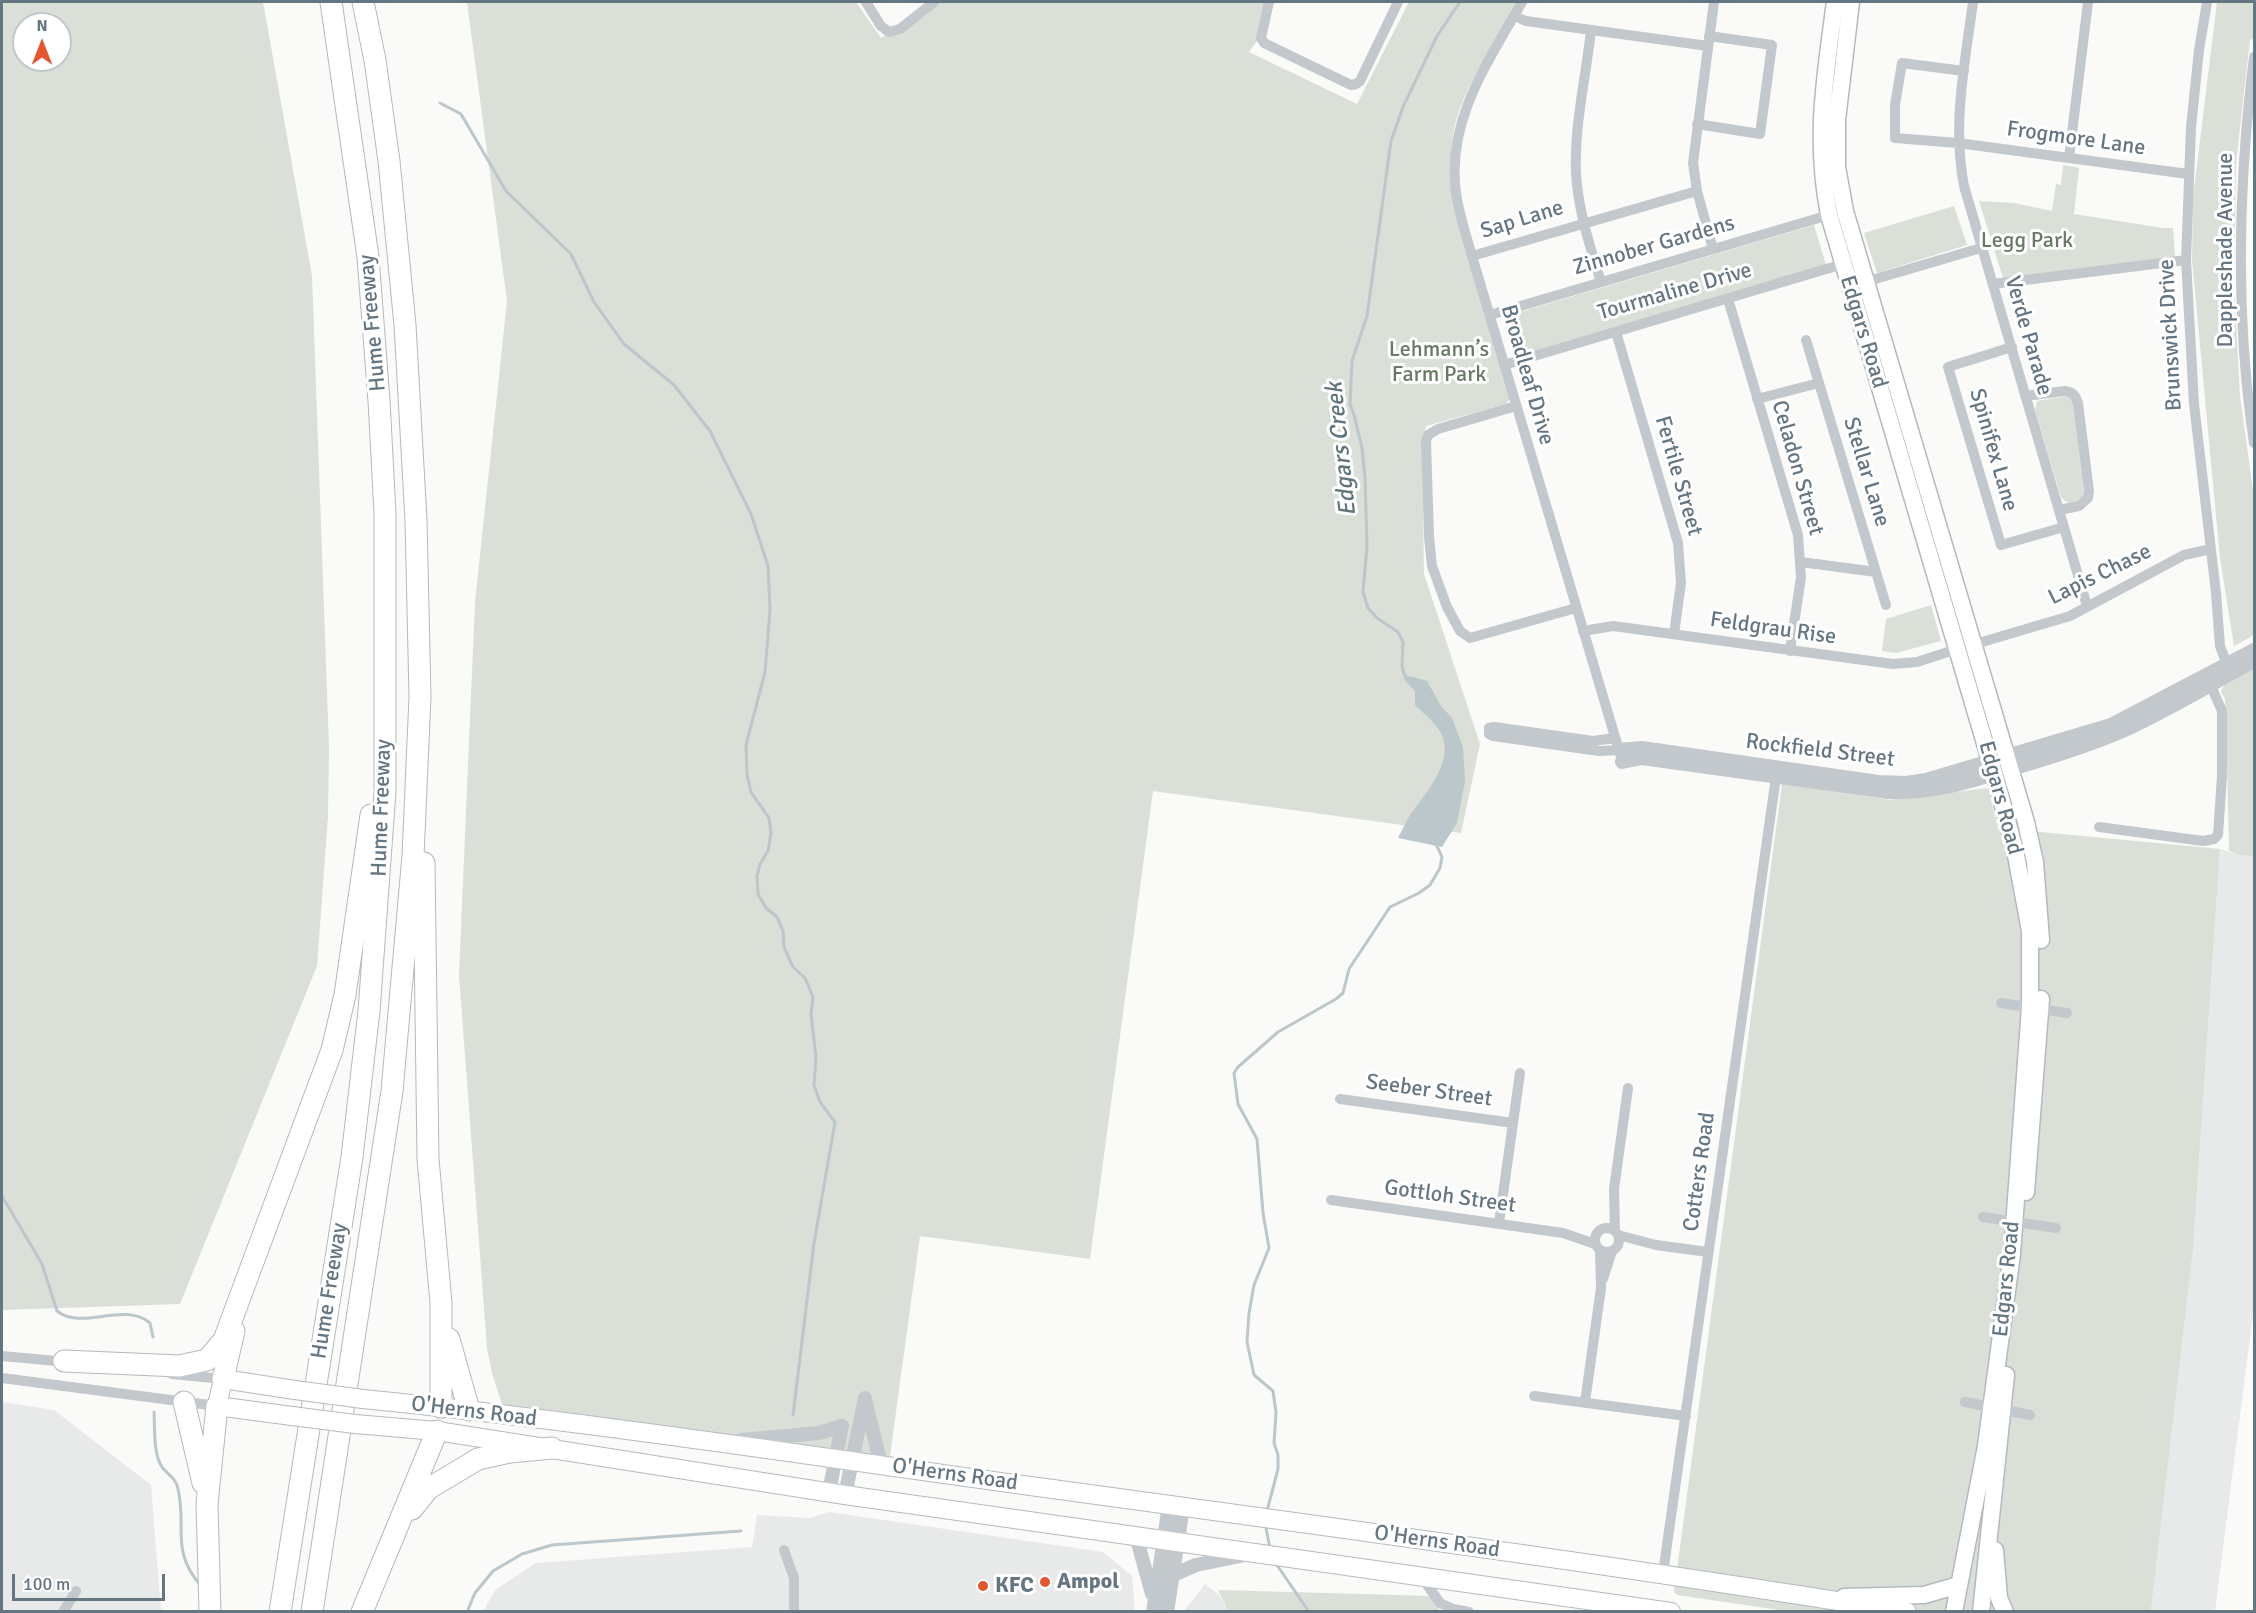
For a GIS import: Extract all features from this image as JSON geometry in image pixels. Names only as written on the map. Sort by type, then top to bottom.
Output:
[{"type":"highway","name":"Hume Freeway","points":[[280,1611],[361,1088],[380,877],[385,791],[385,513],[376,357],[368,257],[331,2]]},
{"type":"highway","name":"Hume Freeway","points":[[312,1611],[392,1090],[413,856],[420,697],[416,520],[405,325],[389,161],[375,60],[363,2]]},
{"type":"highway","points":[[420,697],[427,955],[428,1159],[441,1303],[441,1407]]},
{"type":"highway","points":[[64,1361],[179,1366],[207,1360],[224,1340],[332,1050],[345,995],[359,905],[386,698]]},
{"type":"highway","points":[[223,1379],[246,1284]]},
{"type":"highway","points":[[441,1303],[469,1410]]},
{"type":"highway","points":[[184,1402],[207,1504]]},
{"type":"highway","points":[[210,1611],[207,1504],[217,1406]]},
{"type":"highway","points":[[362,1611],[437,1431]]},
{"type":"highway","points":[[394,1534],[428,1489],[478,1459],[510,1452],[552,1448]]},
{"type":"main road","name":"Edgars Road","points":[[1835,2],[1820,123],[1822,173],[1829,214],[1851,262],[2000,765],[2026,822],[2035,862],[2042,949],[2036,1008],[2032,1137],[2018,1222],[1997,1409],[1991,1516],[1981,1611]]},
{"type":"main road","name":"Edgars Road","points":[[1851,2],[1837,107],[1836,151],[1851,262]]},
{"type":"main road","name":"O'Herns Road","points":[[223,1379],[363,1399],[469,1410],[715,1442],[1254,1516],[1663,1573],[1907,1611]]},
{"type":"main road","points":[[217,1406],[223,1379]]},
{"type":"main road","name":"O'Herns Road","points":[[217,1406],[356,1424],[437,1431],[837,1493],[1671,1611]]},
{"type":"main road","points":[[437,1431],[441,1407]]},
{"type":"main road","name":"Edgars Road","points":[[1954,1611],[1986,1446],[1997,1409]]},
{"type":"main road","points":[[1991,1516],[1999,1598],[2005,1611]]},
{"type":"main road","points":[[1816,1597],[1924,1595],[1959,1586]]},
{"type":"street","points":[[866,2],[880,26],[893,32],[934,2]]},
{"type":"street","points":[[1269,2],[1262,38],[1264,44],[1353,85],[1359,81],[1398,2]]},
{"type":"street","name":"Broadleaf Drive","points":[[1522,2],[1476,84],[1462,118],[1454,163],[1456,192],[1472,256],[1620,754]]},
{"type":"street","points":[[1713,249],[1696,191],[1694,156],[1714,2]]},
{"type":"street","name":"Verde Parade","points":[[1973,2],[1958,120],[1958,143],[1964,186],[2087,606]]},
{"type":"street","points":[[2069,158],[2088,2]]},
{"type":"street","name":"Brunswick Drive","points":[[2207,2],[2196,78],[2188,174],[2186,260],[2194,404],[2220,646],[2229,669]]},
{"type":"street","points":[[1514,16],[1526,21],[1592,30],[1772,45],[1760,134],[1697,124]]},
{"type":"street","points":[[1592,30],[1576,158],[1577,190],[1583,222],[1601,282]]},
{"type":"street","name":"Dappleshade Avenue","points":[[2254,57],[2242,287],[2244,339],[2254,443]]},
{"type":"street","name":"Frogmore Lane","points":[[1964,70],[1902,63],[1895,105],[1895,138],[1958,143],[2188,174]]},
{"type":"street","name":"Sap Lane","points":[[1472,256],[1696,191]]},
{"type":"street","name":"Zinnober Gardens","points":[[1490,315],[1829,214]]},
{"type":"street","points":[[1858,285],[1981,248]]},
{"type":"street","points":[[1993,284],[2186,260]]},
{"type":"street","name":"Tourmaline Drive","points":[[1504,365],[1851,262]]},
{"type":"street","name":"Celadon Street","points":[[1728,299],[1798,535],[1801,562],[1790,651]]},
{"type":"street","name":"Fertile Street","points":[[1616,332],[1678,543],[1681,583],[1674,634]]},
{"type":"street","name":"Stellar Lane","points":[[1806,340],[1886,605]]},
{"type":"street","name":"Spinifex Lane","points":[[2012,348],[1948,367],[2001,545],[2064,527]]},
{"type":"street","points":[[1757,399],[1819,383]]},
{"type":"street","points":[[2025,396],[2065,391],[2076,396],[2089,491],[2088,498],[2079,506],[2059,510]]},
{"type":"street","points":[[1516,406],[1438,429],[1428,435],[1426,441],[1429,548],[1434,576],[1446,607],[1460,631],[1467,638],[1576,608]]},
{"type":"street","name":"Lapis Chase","points":[[1965,647],[2070,616],[2184,555],[2211,549]]},
{"type":"street","points":[[1801,562],[1876,572]]},
{"type":"street","name":"Feldgrau Rise","points":[[1583,632],[1613,626],[1893,664],[1917,662],[1965,647]]},
{"type":"street","name":"Rockfield Street","points":[[1538,738],[1620,754],[1642,748],[1900,793],[1961,784],[2000,765],[2111,725],[2208,681],[2254,650]]},
{"type":"street","name":"Rockfield Street","points":[[2229,669],[2254,661]]},
{"type":"street","points":[[2100,827],[2203,841],[2214,839],[2218,835],[2223,776],[2222,711],[2208,681]]},
{"type":"street","name":"Cotters Road","points":[[1663,1573],[1776,772]]},
{"type":"street","points":[[2001,1003],[2067,1013]]},
{"type":"street","points":[[1499,1223],[1520,1073]]},
{"type":"street","points":[[1585,1402],[1601,1288],[1598,1239],[1614,1189],[1628,1088]]},
{"type":"street","name":"Seeber Street","points":[[1340,1099],[1513,1123]]},
{"type":"street","points":[[1601,1288],[1615,1249],[1617,1233],[1614,1189]]},
{"type":"street","name":"Gottloh Street","points":[[1331,1200],[1598,1239]]},
{"type":"street","points":[[1983,1217],[2055,1228]]},
{"type":"street","points":[[1598,1239],[1609,1227],[1617,1233],[1656,1245],[1708,1252]]},
{"type":"street","points":[[1598,1239],[1615,1249],[1656,1245]]},
{"type":"street","name":"O'Herns Road","points":[[2,1356],[223,1379]]},
{"type":"street","name":"O'Herns Road","points":[[2,1378],[217,1406]]},
{"type":"street","points":[[1534,1396],[1686,1416]]},
{"type":"street","points":[[837,1493],[843,1460],[865,1398],[881,1465]]},
{"type":"street","points":[[1965,1402],[2030,1415]]},
{"type":"street","points":[[715,1442],[819,1433],[842,1426],[843,1460]]},
{"type":"street","points":[[1154,1608],[1176,1506]]},
{"type":"street","points":[[1136,1536],[1154,1608]]},
{"type":"street","points":[[1167,1611],[1173,1575],[1170,1541]]},
{"type":"street","points":[[784,1550],[794,1578],[794,1611]]},
{"type":"street","points":[[1173,1575],[1196,1565],[1256,1553]]},
{"type":"street","points":[[1421,1576],[1440,1603],[1453,1610],[1469,1611]]},
{"type":"street","points":[[63,1611],[76,1591]]},
{"type":"shaded area","points":[[1410,676],[1427,681],[1441,706],[1452,718],[1463,747],[1465,781],[1457,823],[1442,847],[1398,838],[1409,817],[1434,782],[1445,752],[1440,731],[1415,705],[1415,691],[1403,678]]},
{"type":"shaded area","points":[[2220,849],[2239,855],[2254,856],[2254,1306],[2215,1611],[2151,1612],[2193,1250]]},
{"type":"shaded area","points":[[2,1402],[54,1410],[151,1485],[161,1611],[2,1611]]},
{"type":"shaded area","points":[[829,1512],[1103,1552],[1132,1576],[1135,1612],[483,1612],[495,1590],[536,1563],[752,1547],[757,1515],[810,1518]]},
{"type":"shaded area","points":[[1205,1584],[1219,1595],[1228,1611],[1184,1611]]},
{"type":"green space","points":[[2,2],[263,2],[312,276],[329,747],[328,816],[317,966],[180,1304],[2,1310]]},
{"type":"green space","name":"Lehmann’s Farm Park","points":[[467,2],[856,2],[881,38],[934,2],[1269,2],[1262,34],[1249,52],[1357,104],[1409,2],[1518,2],[1483,60],[1461,105],[1453,135],[1450,177],[1511,398],[1506,404],[1426,426],[1422,444],[1424,574],[1480,744],[1461,833],[1153,791],[1090,1259],[920,1236],[889,1463],[502,1404],[492,1373],[487,1348],[459,975],[475,602],[507,301]]},
{"type":"green space","points":[[2217,2],[2254,2],[2254,40],[2250,39],[2236,164],[2234,286],[2240,396],[2254,498],[2254,635],[2234,646],[2220,558],[2192,260],[2193,198]]},
{"type":"green space","name":"Legg Park","points":[[2063,165],[2079,168],[2074,214],[2173,228],[2175,257],[2003,278],[1979,201],[2014,203],[2052,211],[2056,184],[2061,185]]},
{"type":"green space","points":[[1954,206],[1967,245],[1877,273],[1864,233]]},
{"type":"green space","points":[[1814,225],[1826,265],[1514,357],[1503,317]]},
{"type":"green space","points":[[2068,396],[2074,403],[2084,495],[2070,503],[2061,497],[2035,410],[2037,401]]},
{"type":"green space","points":[[1931,605],[1941,641],[1896,653],[1882,651],[1886,619]]},
{"type":"green space","points":[[2254,667],[2254,856],[2239,855],[2229,851],[2226,714],[2225,699],[2221,692],[2225,683]]},
{"type":"green space","points":[[1782,784],[1891,800],[1988,788],[1998,828],[2220,849],[2193,1250],[2151,1611],[1786,1611],[1677,1595],[1674,1592]]},
{"type":"green space","points":[[1218,1590],[1433,1596],[1440,1611],[1228,1611]]},
{"type":"waterway","name":"Edgars Creek","points":[[1409,680],[1402,666],[1403,642],[1398,632],[1377,618],[1368,608],[1363,592],[1367,546],[1365,477],[1362,448],[1350,404],[1352,361],[1367,316],[1391,141],[1403,107],[1437,36],[1460,2]]},
{"type":"waterway","points":[[440,103],[461,114],[506,191],[571,254],[594,302],[624,344],[674,385],[710,431],[751,514],[768,566],[770,609],[765,672],[746,745],[747,774],[751,792],[769,818],[771,833],[768,851],[760,864],[757,876],[758,894],[766,908],[777,917],[783,931],[784,947],[793,967],[805,978],[813,997],[811,1014],[816,1057],[814,1085],[820,1102],[835,1122],[814,1243],[793,1415]]},
{"type":"waterway","name":"Edgars Creek","points":[[1267,1511],[1278,1469],[1278,1455],[1274,1443],[1276,1413],[1273,1391],[1254,1375],[1247,1342],[1254,1285],[1269,1248],[1263,1213],[1257,1139],[1238,1104],[1234,1073],[1278,1032],[1343,993],[1349,969],[1390,907],[1430,885],[1440,868],[1442,857],[1436,844]]},
{"type":"waterway","points":[[2,1196],[42,1264],[57,1311],[78,1318],[116,1315],[140,1317],[150,1323],[153,1337]]},
{"type":"waterway","points":[[154,1412],[155,1441],[159,1462],[174,1479],[178,1489],[182,1550],[191,1573],[201,1586]]},
{"type":"waterway","name":"Edgars Creek","points":[[1265,1523],[1270,1548]]},
{"type":"waterway","points":[[467,1612],[475,1593],[493,1571],[522,1554],[552,1545],[741,1531]]},
{"type":"waterway","name":"Edgars Creek","points":[[1277,1565],[1309,1612]]},
{"type":"place","name":"Ampol","points":[[1045,1582]]},
{"type":"place","name":"KFC","points":[[983,1586]]}]
